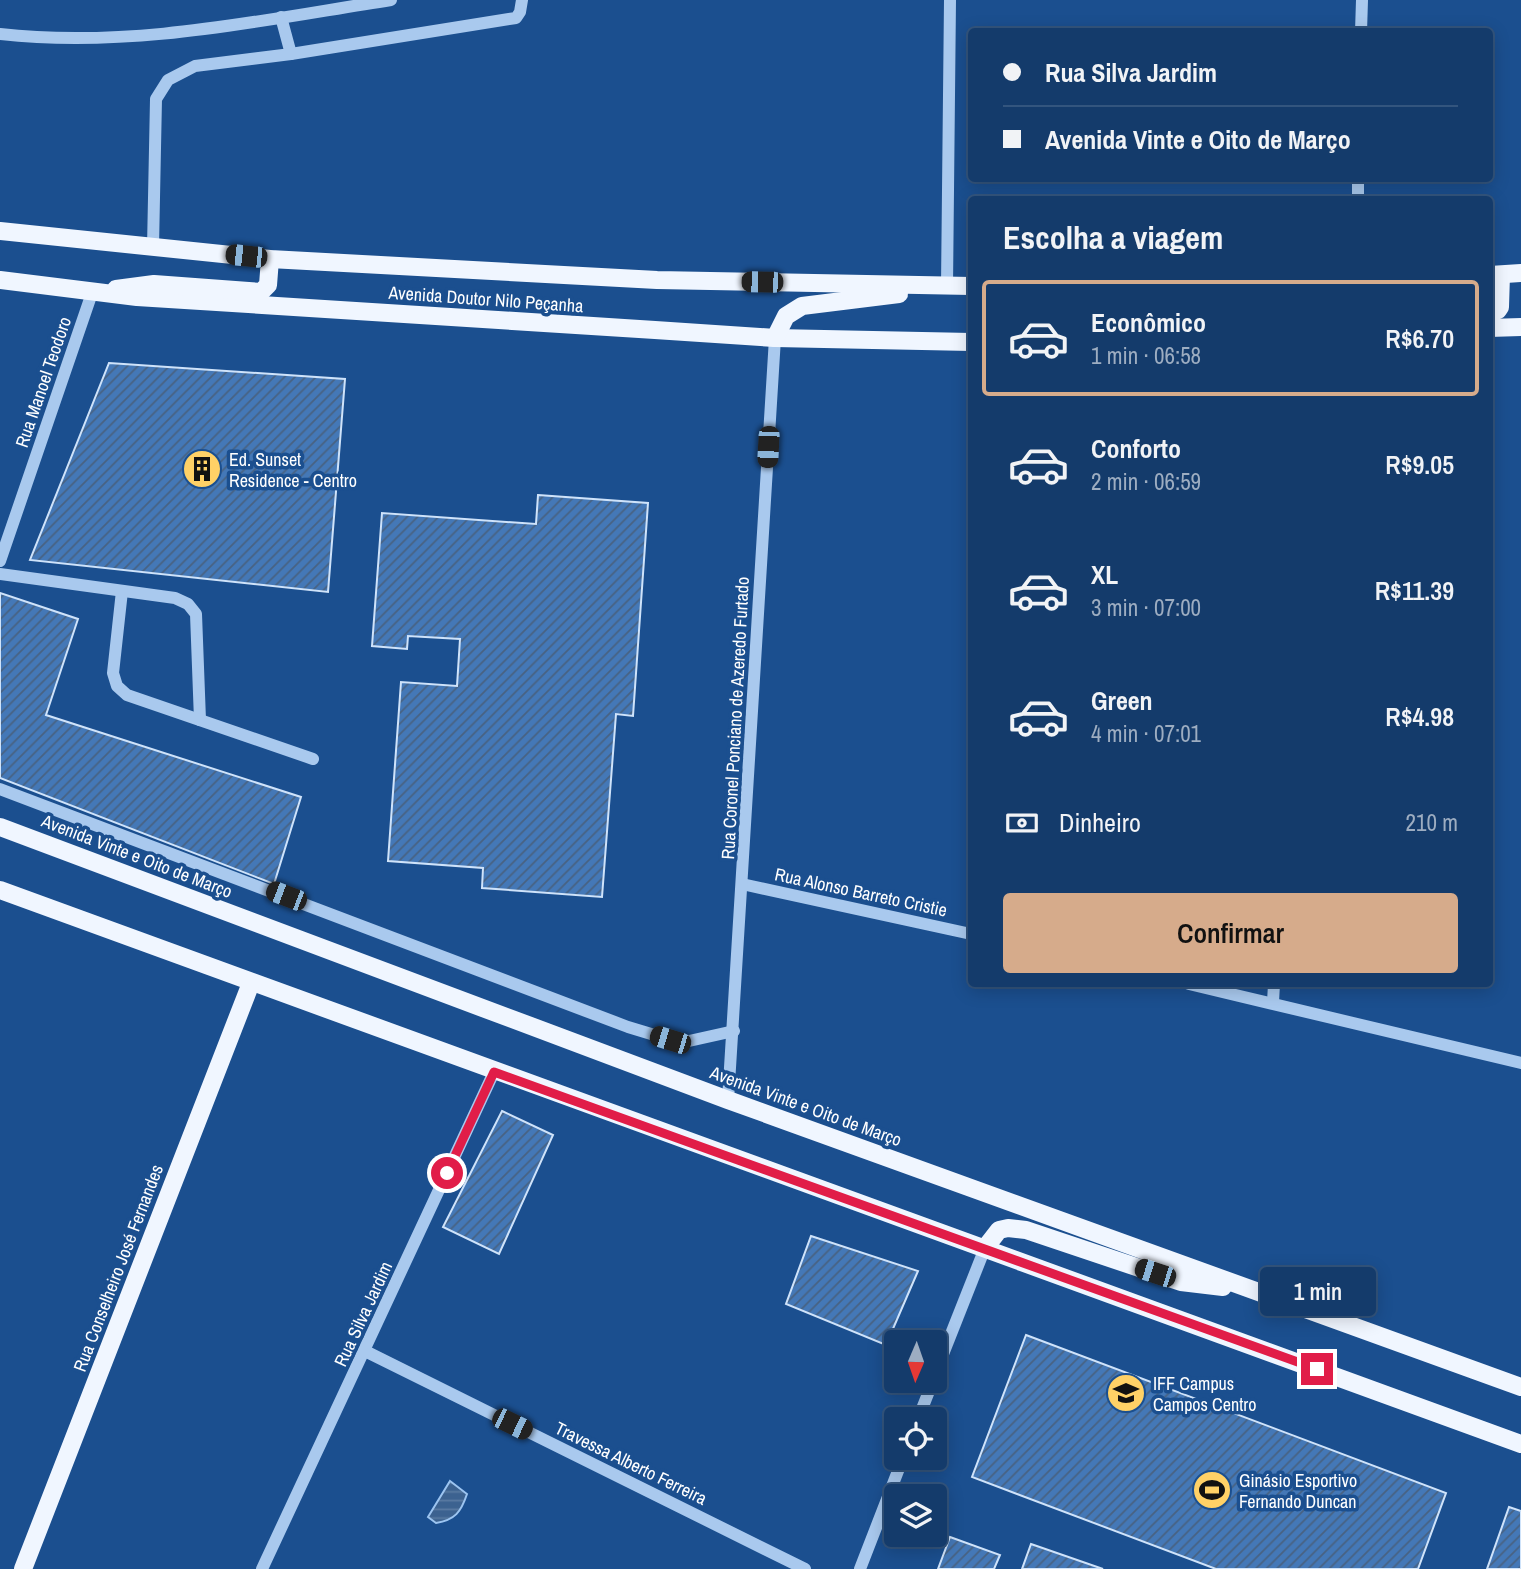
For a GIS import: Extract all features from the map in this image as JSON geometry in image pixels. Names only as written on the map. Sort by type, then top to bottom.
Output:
[{"type":"main road","name":"Avenida Doutor Nilo Peçanha","points":[[0,231],[270,259],[657,280],[968,286]]},
{"type":"main road","points":[[92,293],[154,284],[261,292],[268,285],[270,259]]},
{"type":"main road","points":[[1493,312],[1500,307],[1495,275],[1521,273]]},
{"type":"main road","name":"Avenida Doutor Nilo Peçanha","points":[[0,280],[92,293],[775,338],[968,342]]},
{"type":"main road","points":[[775,338],[786,316],[802,306],[947,286]]},
{"type":"main road","points":[[1493,328],[1521,327]]},
{"type":"main road","name":"Avenida Vinte e Oito de Março","points":[[0,827],[728,1100],[1521,1387]]},
{"type":"main road","points":[[0,890],[1521,1444]]},
{"type":"main road","name":"Rua Conselheiro José Fernandes","points":[[23,1569],[251,983]]},
{"type":"main road","points":[[985,1248],[999,1230],[1026,1230],[1181,1282],[1254,1291]]},
{"type":"street","points":[[0,34],[83,38],[150,36],[391,0]]},
{"type":"street","points":[[153,247],[156,99],[168,80],[195,66],[291,54],[516,18],[522,0]]},
{"type":"street","points":[[947,286],[950,0]]},
{"type":"street","points":[[1361,28],[1362,0]]},
{"type":"street","points":[[281,17],[291,54]]},
{"type":"street","name":"Rua Manoel Teodoro","points":[[0,561],[92,293]]},
{"type":"street","name":"Rua Coronel Ponciano de Azeredo Furtado","points":[[728,1100],[775,338]]},
{"type":"street","points":[[0,574],[175,598],[188,604],[196,614],[200,720]]},
{"type":"street","points":[[122,591],[113,673],[117,686],[127,695],[313,759]]},
{"type":"street","points":[[0,789],[628,1027],[670,1040],[708,1038],[734,1031]]},
{"type":"street","name":"Rua Alonso Barreto Cristie","points":[[742,884],[968,933]]},
{"type":"street","points":[[1203,987],[1521,1063]]},
{"type":"street","points":[[1273,1002],[1274,987]]},
{"type":"street","name":"Rua Silva Jardim","points":[[262,1569],[494,1072]]},
{"type":"street","points":[[947,1346],[985,1248]]},
{"type":"street","name":"Travessa Alberto Ferreira","points":[[365,1351],[805,1569]]},
{"type":"street","points":[[860,1569],[898,1470]]},
{"type":"water","points":[[450,1481],[467,1494],[456,1514],[448,1520],[436,1523],[428,1517]]},
{"type":"building","name":"Ed. Sunset Residence - Centro","points":[[109,363],[345,379],[328,592],[30,560]]},
{"type":"building","points":[[538,495],[648,503],[633,716],[616,714],[602,897],[482,888],[483,868],[388,861],[401,682],[457,686],[460,639],[408,636],[407,649],[372,646],[382,513],[536,524]]},
{"type":"building","points":[[0,593],[78,619],[46,715],[301,797],[274,884],[0,778]]},
{"type":"building","points":[[502,1111],[553,1135],[499,1254],[443,1227]]},
{"type":"building","points":[[811,1236],[918,1271],[892,1330],[884,1330],[884,1344],[786,1304]]},
{"type":"building","points":[[1026,1335],[1446,1493],[1418,1569],[1216,1569],[972,1477]]},
{"type":"building","points":[[1509,1507],[1521,1511],[1521,1569],[1487,1569]]},
{"type":"building","points":[[950,1537],[1000,1555],[994,1569],[938,1569]]},
{"type":"building","points":[[1031,1544],[1103,1569],[1022,1569]]},
{"type":"place","name":"Ed. Sunset Residence - Centro","points":[[202,469]]},
{"type":"place","name":"IFF Campus Campos Centro","points":[[1126,1393]]},
{"type":"place","name":"Ginásio Esportivo Fernando Duncan","points":[[1212,1490]]},
{"type":"route","points":[[447,1173],[494,1072],[1317,1369]]}]
